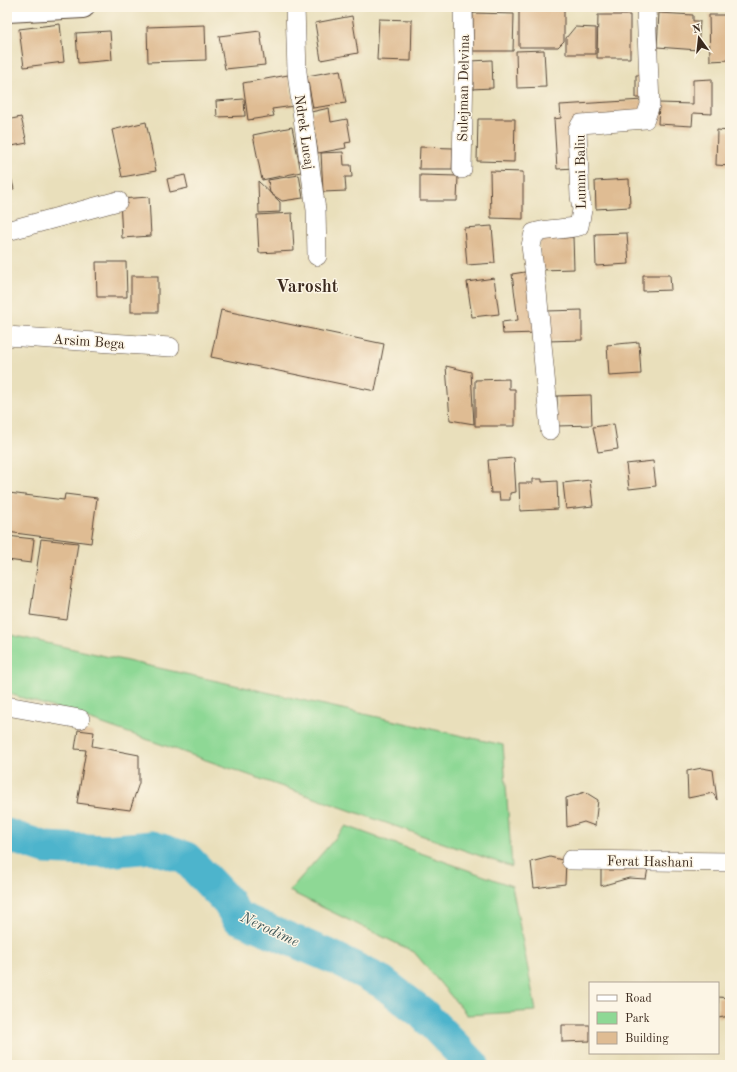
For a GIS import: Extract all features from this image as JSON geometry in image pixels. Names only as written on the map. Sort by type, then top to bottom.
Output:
[{"type":"main road","points":[[7,11],[83,7]]},
{"type":"street","name":"Ndrek Lucaj","points":[[295,7],[300,104],[316,210],[316,256]]},
{"type":"street","name":"Sulejman Delvina","points":[[462,169],[464,66],[463,7]]},
{"type":"street","name":"Lumni Baliu","points":[[550,430],[532,251],[534,233],[544,230],[567,229],[579,226],[582,210],[577,131],[581,124],[645,119],[650,105],[646,7]]},
{"type":"street","points":[[7,231],[118,201]]},
{"type":"street","name":"Arsim Bega","points":[[7,336],[170,347]]},
{"type":"street","points":[[7,706],[80,719]]},
{"type":"street","name":"Ferat Hashani","points":[[571,860],[730,862]]},
{"type":"green space","points":[[11,635],[503,745],[512,867],[80,716],[7,693],[7,661]]},
{"type":"green space","points":[[346,826],[512,886],[536,1011],[467,1015],[414,952],[289,891]]},
{"type":"building","points":[[519,8],[564,9],[564,41],[558,47],[519,47]]},
{"type":"building","points":[[473,13],[514,14],[513,51],[473,51]]},
{"type":"building","points":[[659,13],[693,15],[693,21],[700,21],[698,50],[657,47]]},
{"type":"building","points":[[598,15],[630,15],[630,58],[597,58]]},
{"type":"building","points":[[709,15],[730,15],[730,60],[710,61]]},
{"type":"building","points":[[352,16],[358,53],[321,60],[315,23]]},
{"type":"building","points":[[379,19],[412,20],[411,61],[377,60]]},
{"type":"building","points":[[60,24],[64,62],[24,67],[19,29]]},
{"type":"building","points":[[205,25],[206,60],[148,62],[147,27]]},
{"type":"building","points":[[575,27],[596,28],[596,54],[566,54],[566,38]]},
{"type":"building","points":[[110,31],[112,60],[78,63],[76,33]]},
{"type":"building","points":[[260,31],[265,65],[225,69],[219,36]]},
{"type":"building","points":[[544,50],[546,87],[517,88],[516,51]]},
{"type":"building","points":[[492,60],[493,88],[471,89],[470,61]]},
{"type":"building","points":[[340,70],[346,103],[313,108],[307,76]]},
{"type":"building","points":[[288,75],[294,106],[272,109],[274,116],[248,120],[243,83]]},
{"type":"building","points":[[636,75],[644,75],[645,98],[636,98]]},
{"type":"building","points":[[712,79],[712,114],[693,113],[692,126],[658,124],[659,103],[693,104],[693,80]]},
{"type":"building","points":[[244,99],[245,116],[217,117],[216,101]]},
{"type":"building","points":[[643,100],[644,117],[573,121],[575,168],[557,169],[554,119],[561,118],[560,105]]},
{"type":"building","points":[[329,108],[331,122],[347,119],[351,142],[345,143],[346,148],[318,153],[311,112]]},
{"type":"building","points":[[21,117],[27,143],[7,147],[7,120]]},
{"type":"building","points":[[478,119],[515,119],[514,162],[477,161]]},
{"type":"building","points":[[146,122],[156,171],[122,177],[112,130]]},
{"type":"building","points":[[292,127],[301,172],[262,180],[253,135]]},
{"type":"building","points":[[717,130],[730,131],[730,166],[716,165]]},
{"type":"building","points":[[420,147],[453,148],[452,169],[419,169]]},
{"type":"building","points":[[343,152],[344,165],[351,165],[352,177],[345,177],[346,191],[323,192],[321,153]]},
{"type":"building","points":[[7,161],[14,189],[7,190]]},
{"type":"building","points":[[490,171],[523,172],[523,219],[491,218]]},
{"type":"building","points":[[185,175],[188,188],[170,192],[167,179]]},
{"type":"building","points":[[299,175],[303,198],[282,201],[270,193],[268,180]]},
{"type":"building","points":[[420,175],[458,176],[457,201],[420,201]]},
{"type":"building","points":[[629,179],[630,207],[596,209],[595,181]]},
{"type":"building","points":[[258,181],[280,202],[280,212],[259,213]]},
{"type":"building","points":[[149,197],[151,236],[122,238],[120,199]]},
{"type":"building","points":[[292,213],[294,251],[259,253],[257,215]]},
{"type":"building","points":[[492,226],[495,263],[467,265],[464,228]]},
{"type":"building","points":[[627,233],[629,264],[596,266],[595,234]]},
{"type":"building","points":[[573,237],[574,269],[540,270],[539,238]]},
{"type":"building","points":[[96,262],[126,262],[127,297],[97,297]]},
{"type":"building","points":[[531,271],[538,333],[503,334],[502,322],[518,320],[512,274]]},
{"type":"building","points":[[643,275],[670,275],[671,290],[643,291]]},
{"type":"building","points":[[131,276],[158,276],[158,312],[131,312]]},
{"type":"building","points":[[494,278],[499,314],[472,317],[467,282]]},
{"type":"building","points":[[221,310],[384,344],[375,391],[211,357]]},
{"type":"building","points":[[582,310],[582,340],[547,341],[547,311]]},
{"type":"building","points":[[639,342],[641,374],[609,376],[607,345]]},
{"type":"building","points":[[446,366],[471,372],[474,424],[450,420]]},
{"type":"building","points":[[509,379],[509,389],[515,389],[515,426],[475,426],[475,380]]},
{"type":"building","points":[[591,395],[592,425],[557,426],[557,396]]},
{"type":"building","points":[[614,424],[618,449],[598,452],[593,427]]},
{"type":"building","points":[[514,458],[516,492],[510,493],[510,500],[500,500],[499,493],[491,493],[488,460]]},
{"type":"building","points":[[653,461],[656,486],[629,489],[626,464]]},
{"type":"building","points":[[533,479],[542,479],[542,482],[557,481],[558,509],[520,511],[519,483],[533,483]]},
{"type":"building","points":[[590,480],[593,506],[566,509],[563,483]]},
{"type":"building","points":[[9,493],[64,500],[65,494],[97,498],[91,543],[7,532],[7,508]]},
{"type":"building","points":[[7,536],[34,539],[31,563],[7,560]]},
{"type":"building","points":[[41,539],[78,543],[67,620],[30,615]]},
{"type":"building","points":[[78,730],[94,732],[92,746],[139,755],[139,783],[130,810],[77,803],[86,750],[75,749]]},
{"type":"building","points":[[728,762],[730,762],[730,789],[728,790]]},
{"type":"building","points":[[702,768],[713,770],[717,800],[713,793],[688,798],[687,771]]},
{"type":"building","points":[[585,792],[598,800],[595,826],[584,822],[567,827],[566,798]]},
{"type":"building","points":[[550,857],[566,861],[565,884],[534,888],[531,862]]},
{"type":"building","points":[[601,863],[649,863],[646,879],[629,878],[601,886]]},
{"type":"building","points":[[719,997],[730,998],[730,1016],[719,1018]]},
{"type":"building","points":[[562,1025],[589,1025],[589,1041],[562,1042]]},
{"type":"waterway","name":"Nerodime","points":[[7,835],[46,848],[106,851],[152,847],[186,858],[228,902],[237,917],[334,958],[382,982],[422,1013],[473,1065]]},
{"type":"district","name":"Varosht","points":[[307,286]]}]
